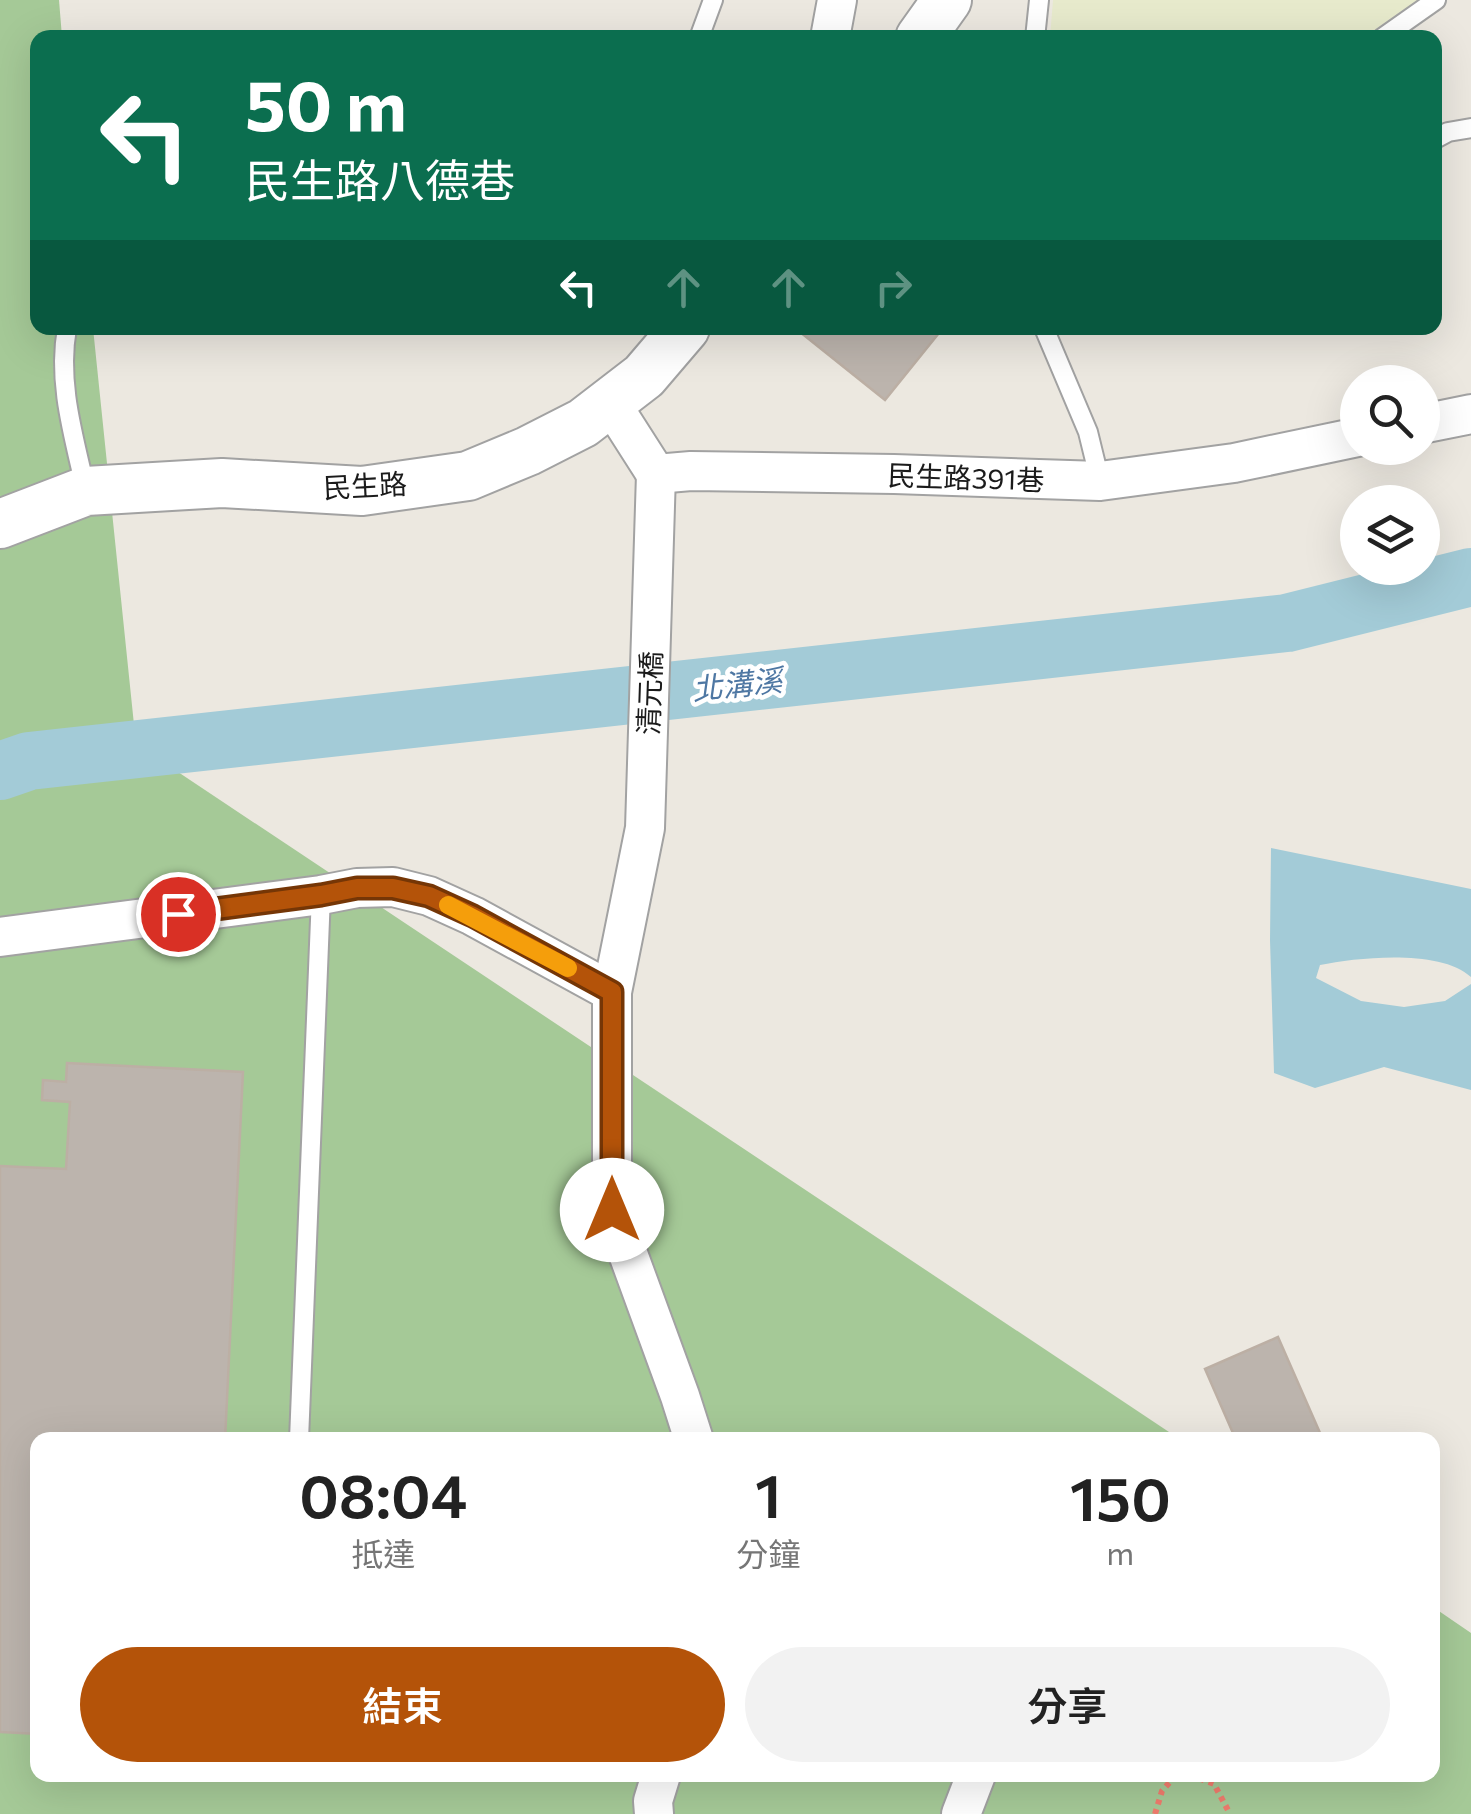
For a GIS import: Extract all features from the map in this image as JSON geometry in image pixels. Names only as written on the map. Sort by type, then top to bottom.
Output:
[{"type":"street","points":[[831,30],[837,0]]},
{"type":"street","points":[[926,30],[947,0]]},
{"type":"street","name":"民生路","points":[[0,524],[86,491],[222,483],[362,491],[468,476],[583,424],[644,376],[679,335]]},
{"type":"street","points":[[610,402],[656,474]]},
{"type":"street","points":[[1440,420],[1471,414]]},
{"type":"street","name":"民生路391巷","points":[[656,474],[691,471],[1100,481],[1234,463],[1340,442]]},
{"type":"street","name":"清元橋","points":[[656,474],[645,828],[612,992],[612,1210],[691,1432]]},
{"type":"street","points":[[0,937],[357,888],[393,888],[429,896],[473,916],[612,992]]},
{"type":"street","points":[[654,1814],[659,1782]]},
{"type":"street","points":[[961,1814],[973,1782]]},
{"type":"lane","points":[[702,30],[713,0]]},
{"type":"lane","points":[[1036,30],[1039,0]]},
{"type":"lane","points":[[1393,30],[1436,0]]},
{"type":"lane","points":[[1442,136],[1471,128]]},
{"type":"lane","points":[[66,335],[65,400],[86,491]]},
{"type":"lane","points":[[1047,335],[1088,432],[1100,481]]},
{"type":"lane","points":[[299,1432],[321,895]]},
{"type":"path","points":[[1154,1814],[1162,1791],[1170,1782]]},
{"type":"path","points":[[1209,1782],[1214,1784],[1230,1814]]},
{"type":"green space","points":[[0,0],[59,0],[61,30],[30,30],[30,335],[94,335],[136,744],[1169,1432],[30,1432],[30,1782],[1440,1782],[1440,1612],[1471,1633],[1471,1814],[0,1814]]},
{"type":"green space","points":[[1053,0],[1418,0],[1374,30],[1051,30]]},
{"type":"water","points":[[1271,848],[1471,889],[1471,977],[1440,962],[1399,958],[1320,965],[1316,978],[1361,1001],[1404,1007],[1445,1001],[1471,984],[1471,1090],[1384,1067],[1315,1088],[1274,1073]]},
{"type":"building","points":[[804,335],[937,335],[885,400]]},
{"type":"building","points":[[67,1063],[243,1072],[225,1432],[30,1432],[30,1734],[0,1732],[0,1166],[66,1169],[70,1102],[42,1100],[43,1080],[66,1082]]},
{"type":"building","points":[[1278,1337],[1320,1432],[1233,1432],[1205,1369]]},
{"type":"waterway","name":"北溝溪","points":[[0,771],[29,761],[1287,623],[1471,577]]},
{"type":"slow traffic","points":[[448,905],[568,968]]},
{"type":"route","points":[[178,914],[357,888],[393,888],[429,896],[473,916],[612,992],[612,1210]]}]
